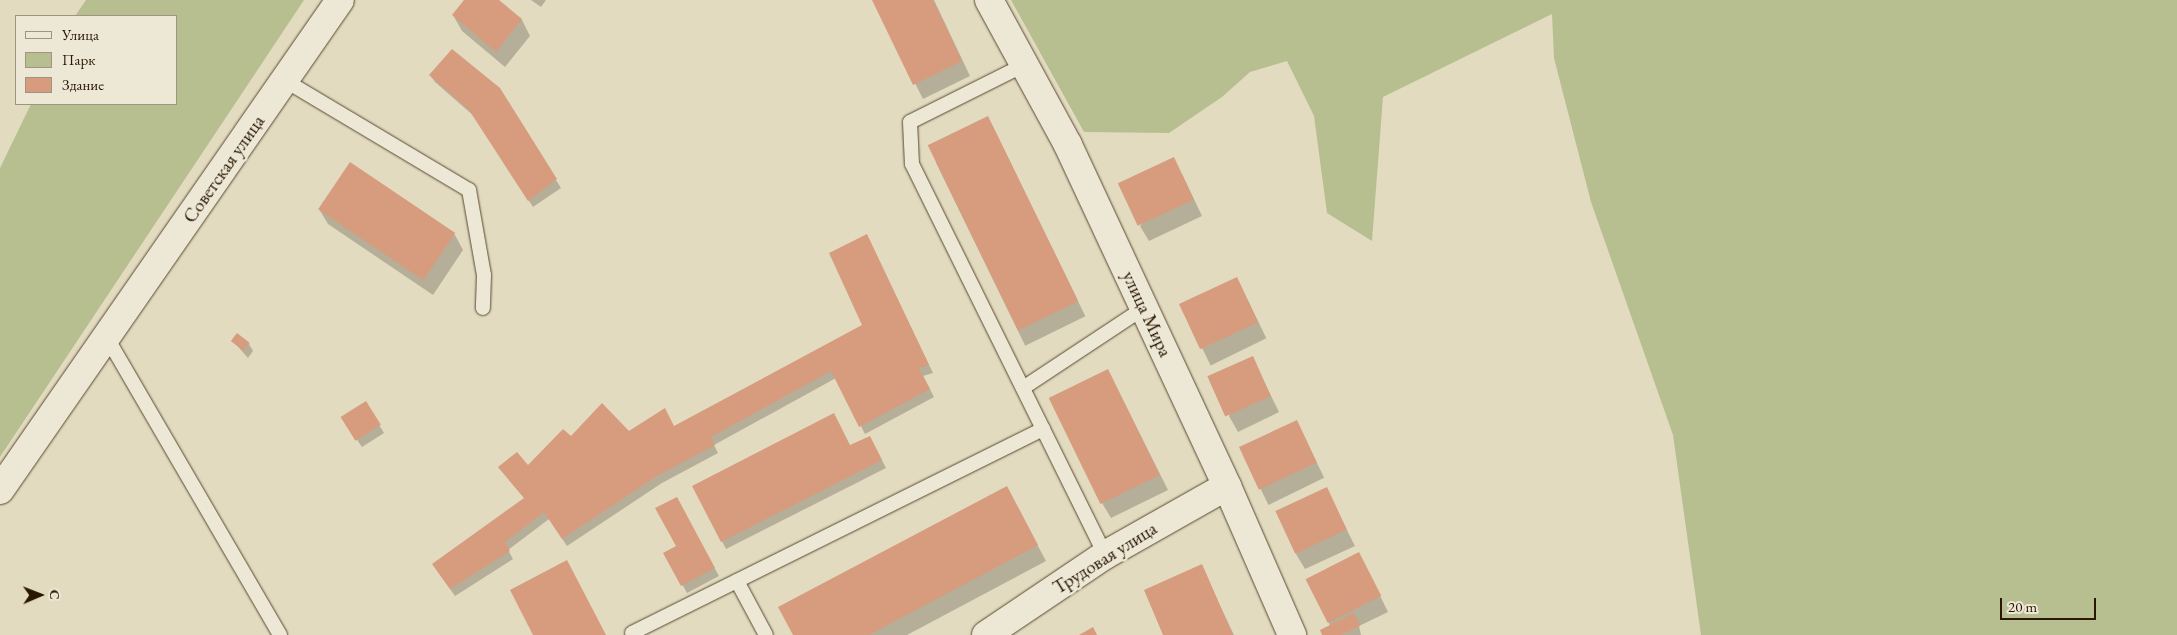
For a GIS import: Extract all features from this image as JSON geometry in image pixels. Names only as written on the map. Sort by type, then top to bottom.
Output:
[{"type":"street","name":"Советская улица","points":[[0,490],[286,81],[340,0]]},
{"type":"street","name":"улица Мира","points":[[989,0],[1068,145],[1227,486],[1292,635]]},
{"type":"street","name":"Трудовая улица","points":[[986,635],[1105,555],[1227,486]]},
{"type":"lane","points":[[1024,65],[910,122],[912,164],[1105,555]]},
{"type":"lane","points":[[286,81],[469,190],[484,275],[482,308]]},
{"type":"lane","points":[[1023,388],[1144,308]]},
{"type":"lane","points":[[106,336],[280,635]]},
{"type":"lane","points":[[632,633],[1043,429]]},
{"type":"lane","points":[[736,581],[766,635]]},
{"type":"green space","points":[[86,0],[304,0],[0,457],[0,168],[31,105],[178,105],[178,15],[76,15]]},
{"type":"green space","points":[[1011,0],[2177,0],[2177,635],[1701,635],[1673,435],[1591,202],[1554,58],[1552,14],[1383,97],[1372,241],[1327,213],[1314,116],[1287,61],[1250,72],[1222,97],[1169,133],[1084,132]]},
{"type":"building","points":[[464,0],[499,0],[522,19],[496,52],[452,15]]},
{"type":"building","points":[[872,0],[933,0],[962,61],[913,85]]},
{"type":"building","points":[[452,49],[500,88],[557,179],[528,201],[469,110],[429,75]]},
{"type":"building","points":[[988,116],[1078,301],[1018,331],[928,145]]},
{"type":"building","points":[[1174,157],[1194,200],[1138,226],[1118,183]]},
{"type":"building","points":[[350,162],[455,233],[423,280],[318,209]]},
{"type":"building","points":[[867,234],[929,365],[919,368],[930,389],[859,427],[831,371],[711,437],[715,445],[657,476],[562,539],[544,512],[505,542],[510,551],[450,589],[432,564],[524,498],[498,467],[517,452],[528,465],[563,429],[571,436],[602,403],[629,431],[665,408],[674,426],[862,325],[829,253]]},
{"type":"building","points":[[1237,277],[1258,322],[1200,349],[1179,304]]},
{"type":"building","points":[[237,333],[250,343],[243,351],[231,341]]},
{"type":"building","points":[[1253,356],[1271,396],[1225,417],[1207,376]]},
{"type":"building","points":[[1108,369],[1160,475],[1100,504],[1049,398]]},
{"type":"building","points":[[366,401],[381,425],[355,441],[341,417]]},
{"type":"building","points":[[834,413],[850,445],[870,436],[882,460],[721,542],[692,486]]},
{"type":"building","points":[[1297,420],[1317,463],[1259,490],[1239,447]]},
{"type":"building","points":[[1007,486],[1038,545],[869,635],[793,635],[778,607]]},
{"type":"building","points":[[1327,487],[1347,530],[1295,554],[1275,511]]},
{"type":"building","points":[[677,497],[715,568],[681,586],[663,553],[676,546],[655,508]]},
{"type":"building","points":[[1359,552],[1381,596],[1328,623],[1306,579]]},
{"type":"building","points":[[567,560],[606,635],[533,635],[510,590]]},
{"type":"building","points":[[1202,564],[1233,635],[1163,635],[1144,590]]},
{"type":"building","points":[[1354,613],[1360,626],[1341,635],[1322,635],[1320,630]]},
{"type":"building","points":[[1093,627],[1097,635],[1079,635]]}]
